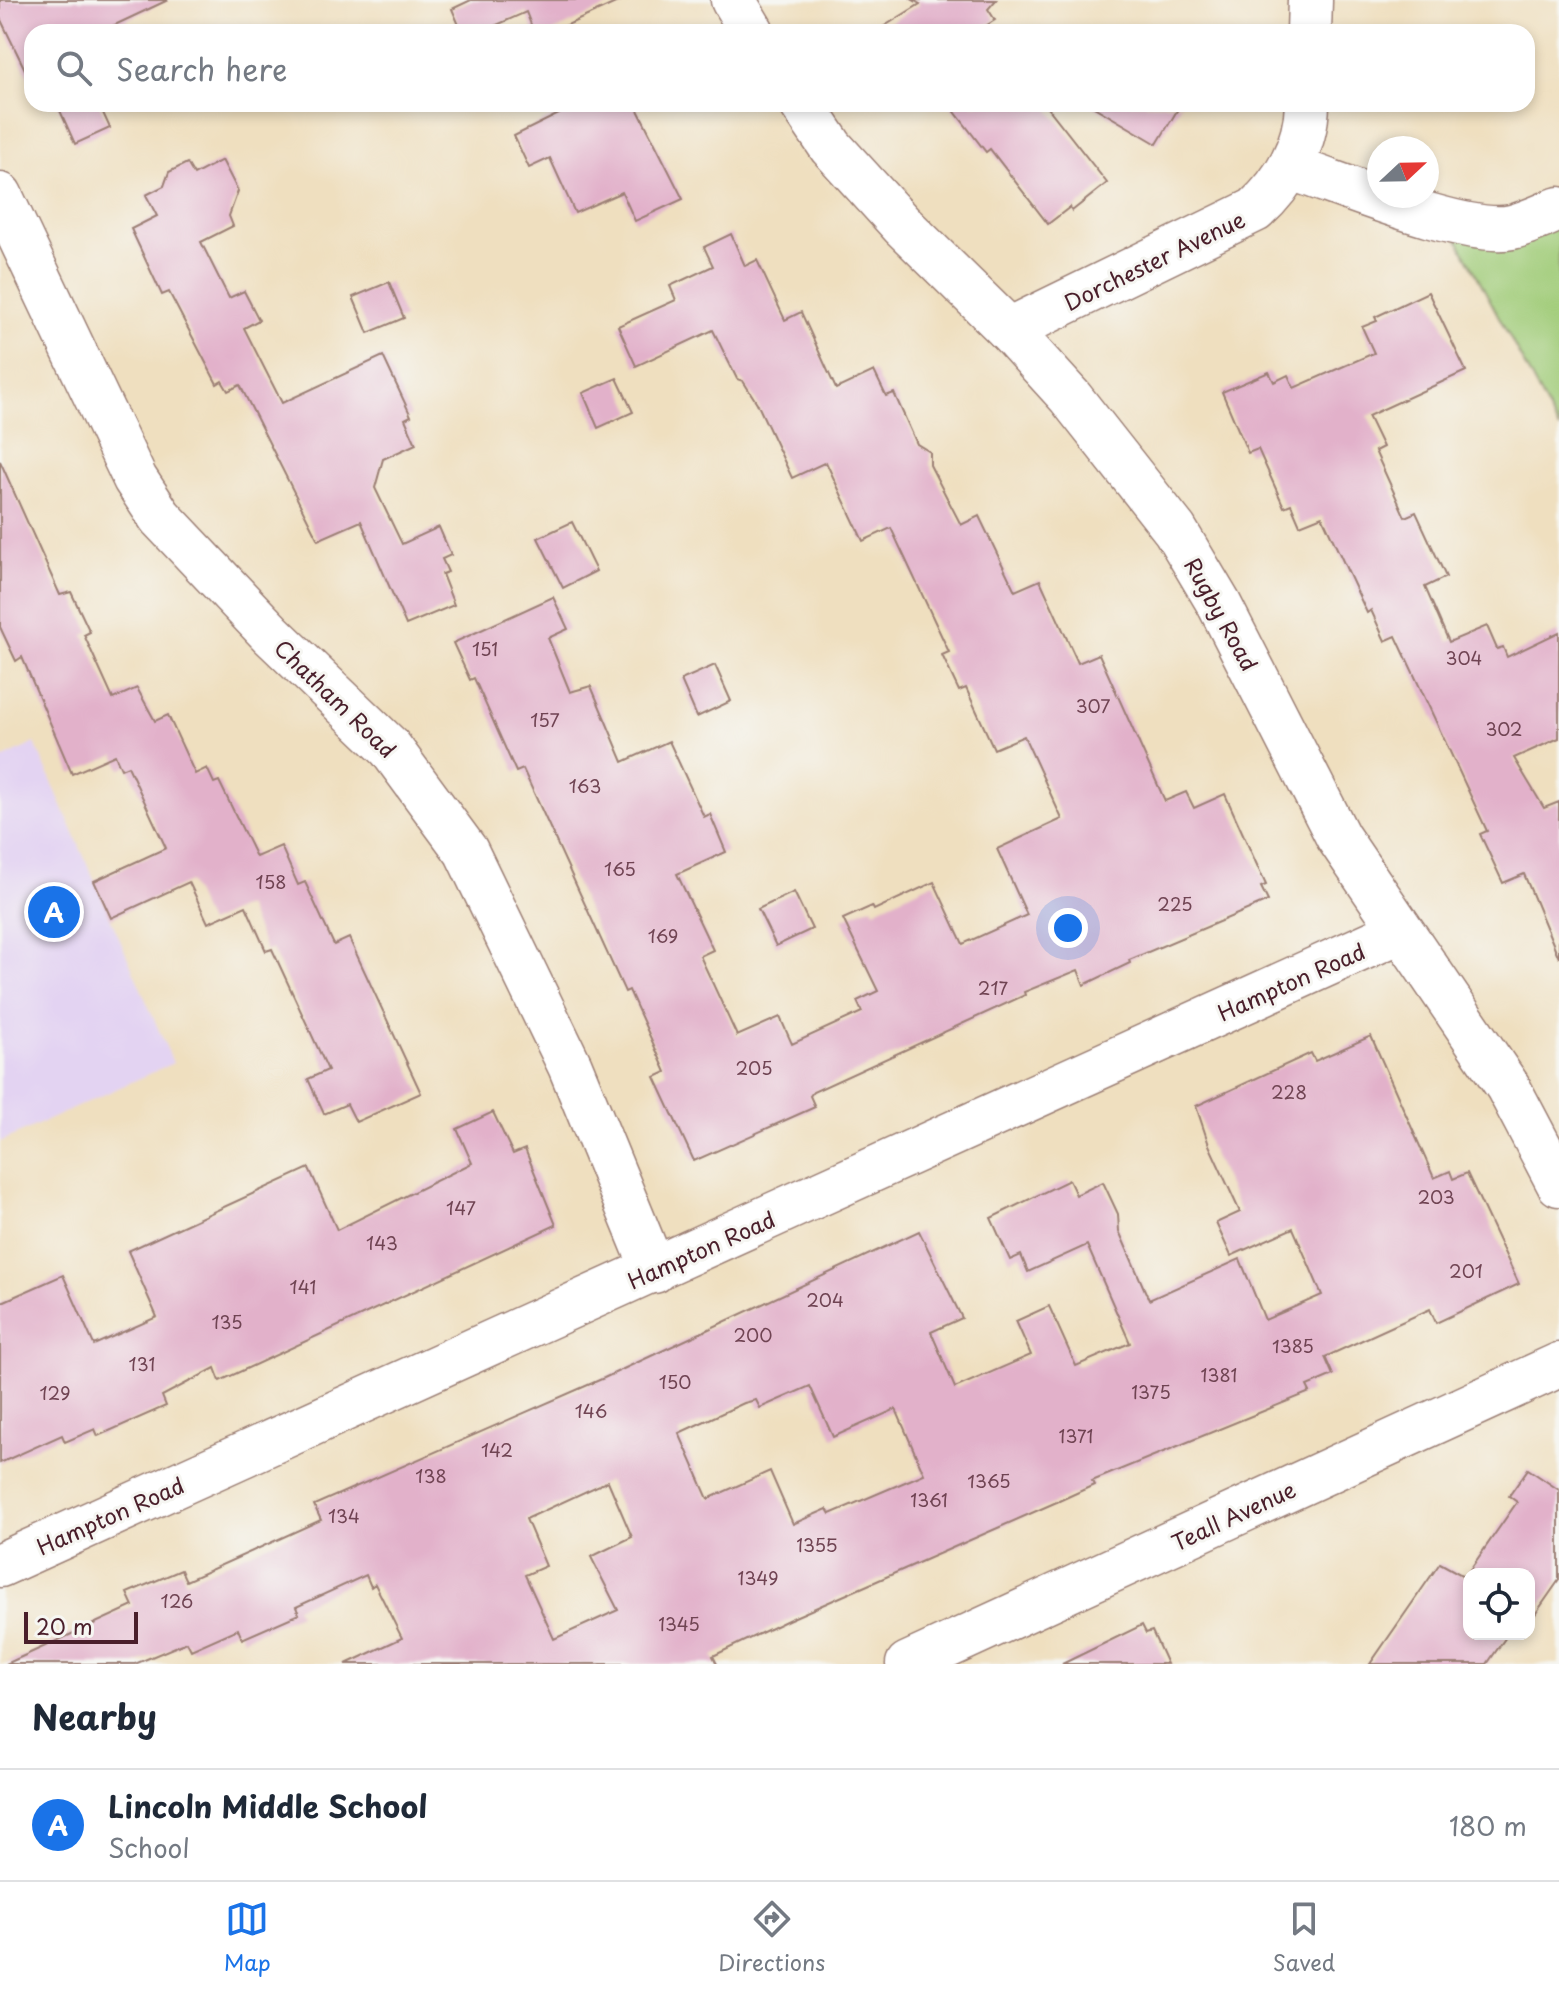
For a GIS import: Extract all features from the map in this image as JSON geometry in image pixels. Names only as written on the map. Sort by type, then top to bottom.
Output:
[{"type":"street","points":[[733,0],[747,24]]},
{"type":"street","points":[[1309,24],[1310,0]]},
{"type":"street","name":"Rugby Road","points":[[807,112],[831,147],[902,225],[1009,330],[1070,397],[1175,530],[1219,604],[1338,837],[1508,1087],[1559,1184]]},
{"type":"street","points":[[1305,112],[1291,168],[1447,219],[1487,227],[1511,227],[1559,209]]},
{"type":"street","name":"Dorchester Avenue","points":[[1009,330],[1255,210],[1275,192],[1291,168]]},
{"type":"street","name":"Chatham Road","points":[[0,195],[135,479],[160,517],[271,634],[390,748],[466,851],[570,1066],[654,1271]]},
{"type":"street","name":"Hampton Road","points":[[0,1565],[1400,931]]},
{"type":"street","name":"Teall Avenue","points":[[908,1664],[1559,1365]]},
{"type":"shaded area","points":[[35,743],[173,1063],[0,1142],[0,760]]},
{"type":"green space","points":[[1559,209],[1559,430],[1447,219]]},
{"type":"building","points":[[0,0],[168,0],[117,24],[24,24],[24,68],[0,18]]},
{"type":"building","points":[[471,0],[622,0],[570,24],[531,24],[526,12],[499,24],[459,24],[452,9]]},
{"type":"building","points":[[913,0],[996,0],[988,9],[995,20],[989,24],[888,24],[920,4]]},
{"type":"building","points":[[61,112],[103,112],[110,128],[75,144]]},
{"type":"building","points":[[563,112],[639,112],[683,199],[635,221],[622,192],[575,213],[550,158],[529,168],[514,136]]},
{"type":"building","points":[[955,112],[1051,112],[1107,183],[1072,211],[1070,207],[1048,224],[990,149],[986,152]]},
{"type":"building","points":[[1103,112],[1176,112],[1157,144]]},
{"type":"building","points":[[222,160],[238,191],[229,216],[233,226],[201,242],[229,298],[244,291],[259,320],[244,328],[282,403],[383,356],[411,416],[405,419],[416,444],[383,459],[375,488],[402,544],[439,527],[451,555],[442,559],[448,572],[442,574],[454,605],[406,625],[361,521],[318,540],[240,385],[228,391],[222,381],[217,384],[169,292],[162,295],[131,229],[157,216],[146,195],[164,186],[169,172],[187,163],[194,175]]},
{"type":"building","points":[[731,234],[745,266],[757,260],[785,320],[801,312],[836,389],[874,371],[886,396],[894,393],[917,444],[930,452],[930,465],[961,525],[979,516],[1015,591],[1040,580],[1078,663],[1099,654],[1165,801],[1186,792],[1194,808],[1225,794],[1266,885],[1261,887],[1268,901],[1129,960],[1130,963],[1084,985],[1078,970],[1024,992],[1025,995],[813,1092],[810,1096],[815,1107],[694,1161],[655,1077],[666,1072],[629,990],[625,992],[523,769],[516,772],[474,678],[470,680],[453,643],[553,597],[568,629],[548,638],[570,692],[591,686],[623,762],[669,741],[704,817],[710,814],[726,852],[677,874],[713,950],[700,956],[737,1036],[780,1017],[792,1044],[862,1012],[857,1001],[878,991],[843,919],[872,906],[874,910],[934,882],[963,944],[1027,915],[997,849],[1062,819],[1024,736],[994,749],[966,688],[959,691],[942,655],[949,652],[891,528],[863,541],[826,462],[792,478],[757,403],[743,381],[737,379],[713,330],[636,366],[618,326],[676,300],[670,286],[713,266],[704,247]]},
{"type":"building","points":[[389,282],[404,318],[368,333],[353,297]]},
{"type":"building","points":[[1428,292],[1466,371],[1368,416],[1383,447],[1375,451],[1405,517],[1416,512],[1446,577],[1425,587],[1449,642],[1487,626],[1497,649],[1503,647],[1507,657],[1559,632],[1559,738],[1514,758],[1544,808],[1559,802],[1559,958],[1524,874],[1503,883],[1480,834],[1487,831],[1396,636],[1385,641],[1371,610],[1367,613],[1322,516],[1300,525],[1291,504],[1284,507],[1258,449],[1248,453],[1222,392],[1269,372],[1274,382],[1288,375],[1294,388],[1374,353],[1362,327],[1377,321],[1375,317]]},
{"type":"building","points":[[617,378],[633,412],[598,428],[583,393]]},
{"type":"building","points":[[0,461],[60,595],[71,592],[90,632],[84,635],[113,699],[137,688],[155,721],[168,715],[195,774],[207,768],[214,783],[219,781],[256,857],[281,846],[298,885],[305,882],[334,945],[349,938],[421,1093],[356,1122],[347,1104],[324,1114],[308,1079],[328,1070],[272,949],[266,951],[246,906],[208,923],[189,882],[111,918],[94,881],[166,848],[128,766],[121,769],[115,755],[72,774],[22,657],[16,661],[0,627]]},
{"type":"building","points":[[572,522],[596,571],[563,588],[538,538]]},
{"type":"building","points":[[715,665],[731,701],[697,717],[681,680]]},
{"type":"building","points":[[794,892],[812,929],[776,946],[758,909]]},
{"type":"building","points":[[1371,1036],[1434,1178],[1450,1171],[1453,1179],[1467,1173],[1519,1284],[1436,1323],[1430,1309],[1325,1357],[1333,1375],[1307,1386],[1310,1392],[1092,1481],[1094,1485],[788,1620],[713,1656],[717,1664],[346,1664],[402,1638],[375,1584],[371,1587],[366,1575],[296,1607],[299,1614],[242,1639],[238,1629],[191,1650],[187,1642],[135,1664],[6,1664],[133,1606],[127,1593],[181,1570],[186,1581],[321,1520],[314,1505],[604,1378],[919,1231],[962,1318],[931,1332],[955,1388],[1031,1355],[1016,1321],[1049,1306],[1076,1366],[1130,1343],[1087,1245],[1028,1272],[1021,1255],[1010,1260],[991,1218],[1069,1180],[1076,1195],[1103,1182],[1118,1214],[1119,1231],[1149,1300],[1240,1259],[1265,1320],[1322,1295],[1293,1228],[1231,1256],[1216,1223],[1240,1212],[1209,1145],[1196,1106],[1311,1053],[1315,1061]],"holes":[[[810,1386],[833,1437],[896,1409],[924,1474],[830,1514],[827,1509],[793,1524],[770,1471],[708,1499],[679,1433],[744,1403],[756,1400],[760,1408]],[[608,1481],[632,1537],[591,1557],[618,1610],[554,1639],[525,1575],[546,1566],[526,1519]]]},
{"type":"building","points":[[493,1112],[513,1154],[525,1149],[556,1225],[220,1381],[215,1368],[162,1396],[166,1406],[98,1436],[95,1429],[65,1442],[62,1435],[0,1463],[0,1303],[63,1275],[94,1345],[157,1317],[128,1251],[309,1168],[337,1230],[472,1163],[457,1129]]},
{"type":"building","points":[[1528,1469],[1559,1490],[1559,1580],[1535,1614],[1535,1568],[1471,1568],[1517,1502],[1509,1496]]},
{"type":"building","points":[[1440,1563],[1463,1576],[1463,1640],[1504,1640],[1487,1664],[1370,1664]]},
{"type":"building","points":[[1142,1625],[1146,1633],[1152,1631],[1167,1664],[1062,1664]]},
{"type":"place","name":"Lincoln Middle School","points":[[54,912]]}]
